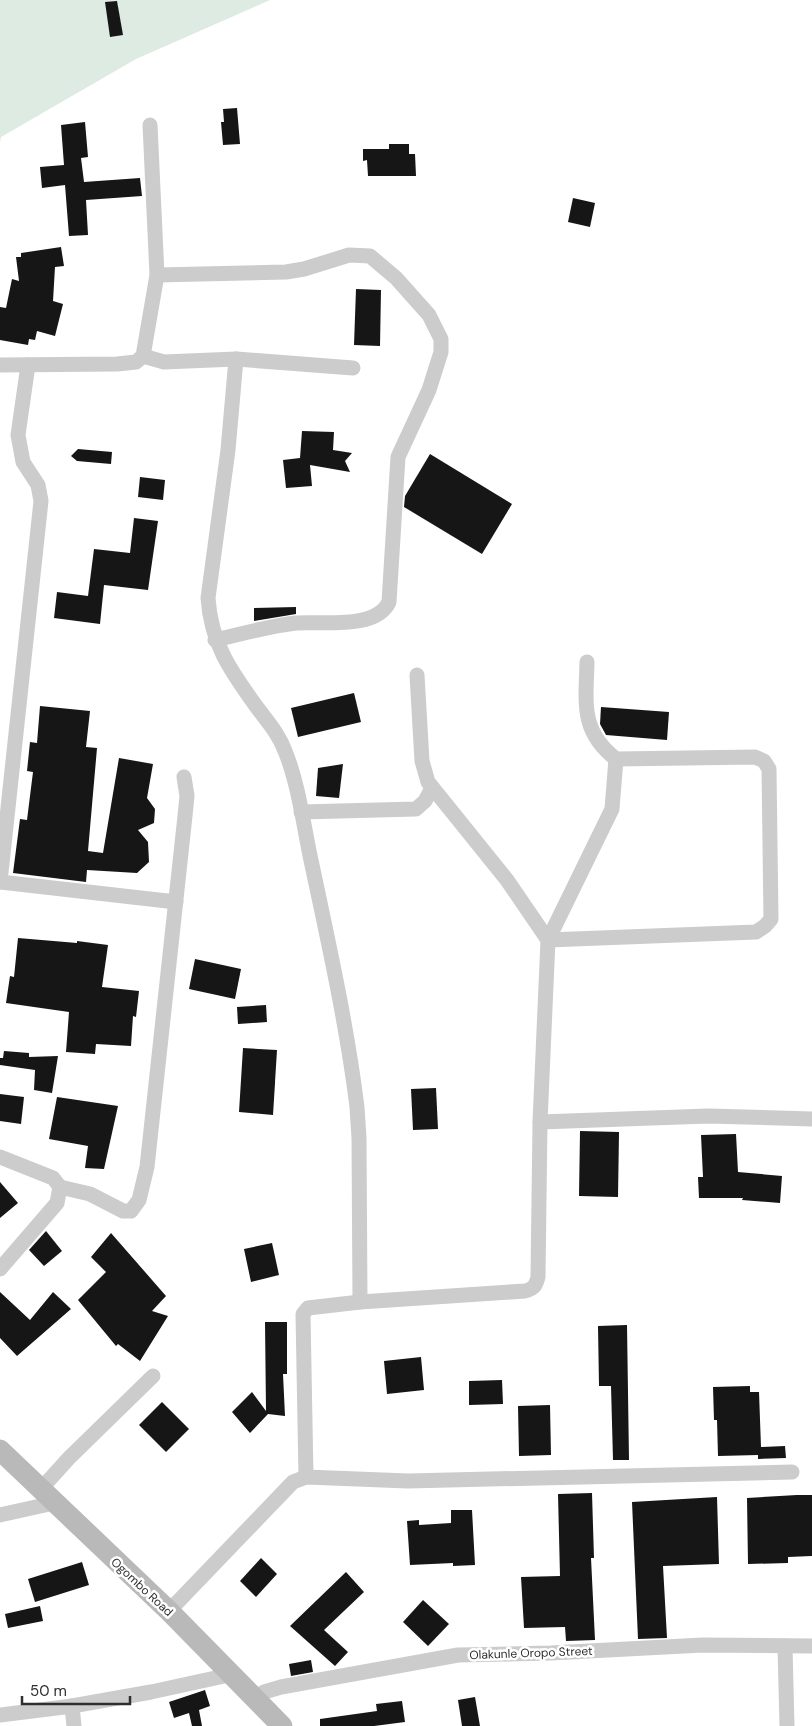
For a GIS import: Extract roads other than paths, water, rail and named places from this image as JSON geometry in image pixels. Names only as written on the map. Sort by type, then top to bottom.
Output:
[{"type":"main road","name":"Ogombo Road","points":[[0,1450],[47,1497],[169,1611],[229,1675],[282,1726]]},
{"type":"street","points":[[0,365],[123,363],[136,362],[143,356],[157,275],[150,125]]},
{"type":"street","points":[[157,275],[286,272],[304,269],[350,255],[370,256],[396,278],[428,315],[441,339],[441,352],[429,390],[398,457],[389,602],[385,611],[375,617],[332,624],[296,623],[215,640]]},
{"type":"street","points":[[143,356],[164,362],[236,359],[353,368]]},
{"type":"street","points":[[236,359],[228,450],[208,598],[210,622],[215,640],[244,690],[276,733],[285,751],[301,812],[325,924],[357,1107],[360,1138],[360,1302]]},
{"type":"street","points":[[28,365],[18,435],[23,462],[38,485],[41,501],[0,882],[176,902]]},
{"type":"street","points":[[548,940],[756,932],[771,919],[769,769],[764,761],[755,756],[616,759],[597,741],[590,730],[587,715],[587,662]]},
{"type":"street","points":[[417,675],[422,761],[428,782],[507,880],[548,940]]},
{"type":"street","points":[[306,1477],[303,1314],[308,1308],[360,1302],[531,1290],[536,1285],[538,1277],[540,1122],[548,940],[612,809],[616,759]]},
{"type":"street","points":[[0,1157],[53,1178],[60,1187],[90,1194],[123,1211],[131,1211],[136,1207],[146,1168],[176,902],[187,796],[184,777]]},
{"type":"street","points":[[301,812],[416,809],[425,801],[432,788]]},
{"type":"street","points":[[540,1122],[708,1116],[812,1119]]},
{"type":"street","points":[[0,1269],[57,1204],[60,1187]]},
{"type":"street","points":[[0,1515],[47,1497],[69,1458],[153,1376]]},
{"type":"street","points":[[169,1611],[293,1482],[306,1477],[408,1481],[792,1472]]},
{"type":"street","name":"Olakunle Oropo Street","points":[[255,1698],[264,1692],[281,1687],[458,1655],[571,1652],[702,1645],[812,1646]]},
{"type":"street","points":[[785,1646],[786,1726]]},
{"type":"street","points":[[0,1715],[72,1706],[151,1692],[229,1675]]},
{"type":"street","points":[[72,1706],[74,1726]]}]
